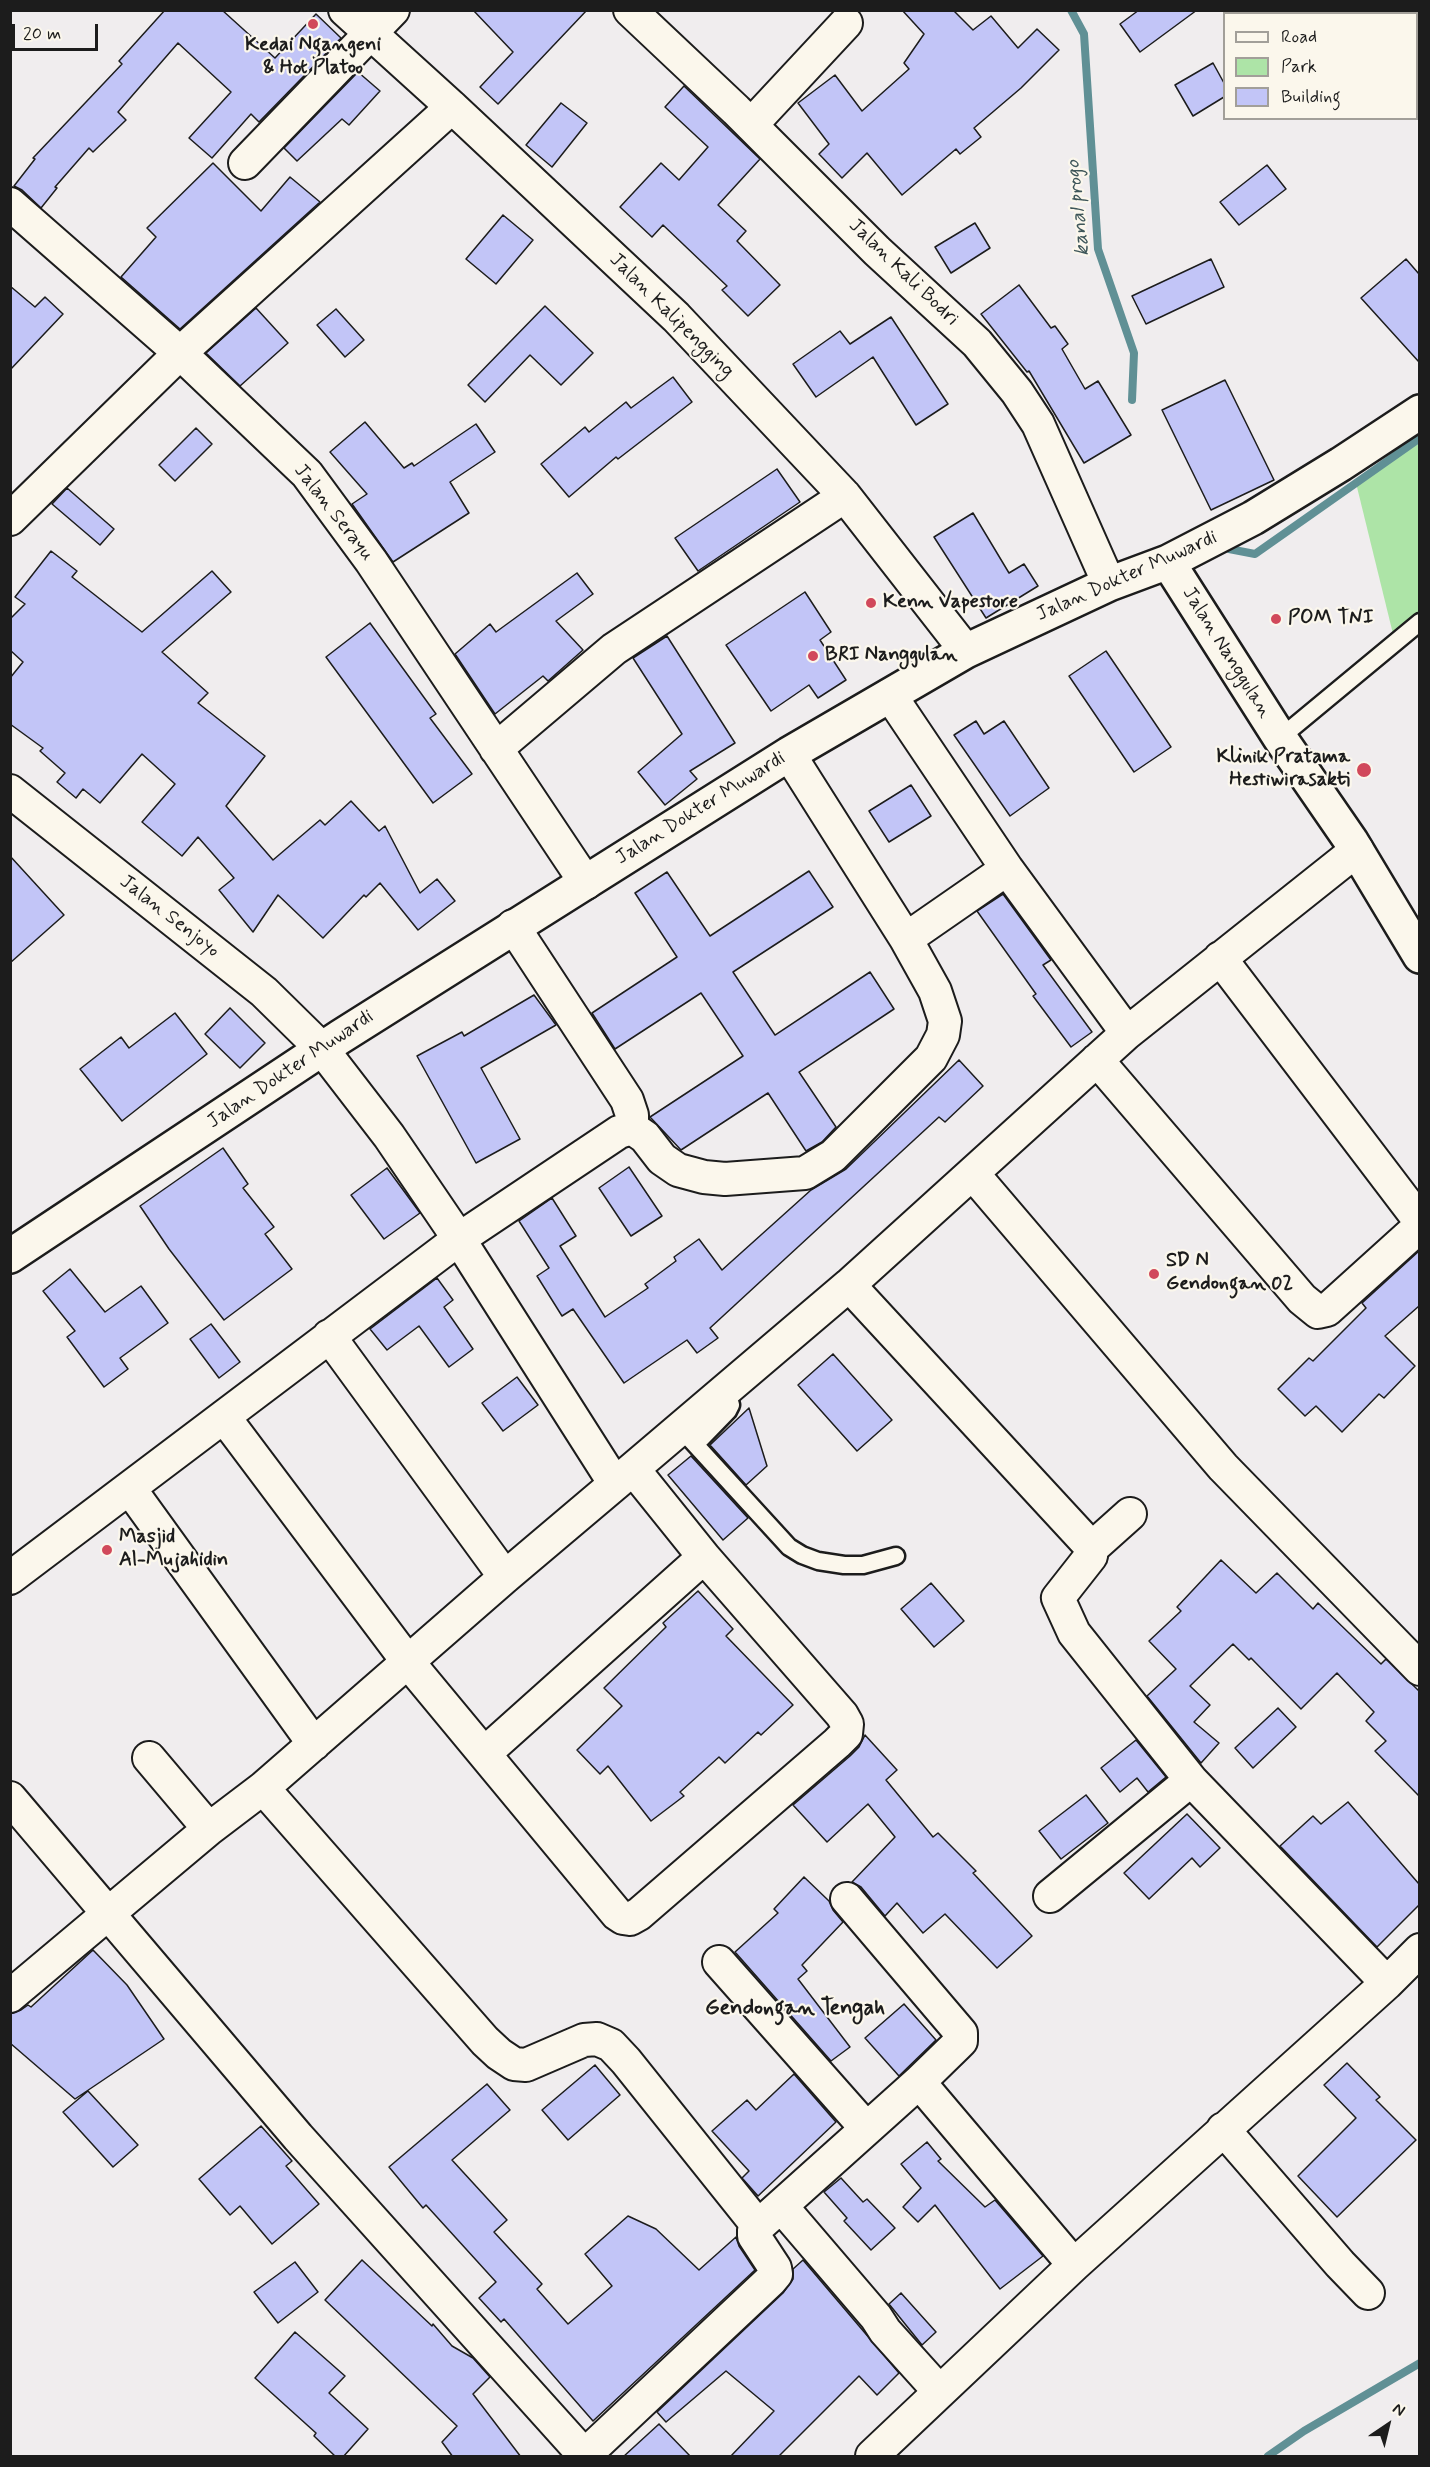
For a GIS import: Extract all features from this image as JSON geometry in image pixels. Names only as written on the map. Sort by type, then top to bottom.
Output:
[{"type":"street","name":"Jalan Kalipengging","points":[[345,10],[676,317],[845,496],[966,651]]},
{"type":"street","points":[[245,163],[372,35],[393,10]]},
{"type":"street","name":"Jalan Kali Bodri","points":[[630,10],[977,344],[1017,392],[1038,424],[1109,584]]},
{"type":"street","points":[[751,125],[846,23]]},
{"type":"street","points":[[10,519],[180,353],[452,107]]},
{"type":"street","name":"Jalan Serayu","points":[[10,204],[180,353],[307,474],[371,561],[586,883]]},
{"type":"street","name":"Jalan Dokter Muwardi","points":[[10,1256],[322,1049],[513,926],[586,883],[789,754],[966,651],[1109,584],[1168,562],[1253,518],[1341,464],[1419,412]]},
{"type":"street","points":[[496,749],[614,649],[845,496]]},
{"type":"street","name":"Jalan Nanggulan","points":[[1168,562],[1280,738],[1357,850],[1419,956]]},
{"type":"street","points":[[890,695],[1007,869],[1127,1033]]},
{"type":"street","points":[[632,1128],[645,1137],[662,1159],[678,1170],[704,1177],[725,1179],[805,1173],[820,1166],[867,1123],[931,1058],[943,1035],[945,1021],[940,1006],[906,939],[789,754]]},
{"type":"street","name":"Jalan Senjoyo","points":[[10,791],[264,992],[322,1049],[389,1136],[625,1477],[704,1557],[842,1715],[847,1724],[846,1734],[837,1743],[639,1914],[630,1919],[617,1914],[485,1753]]},
{"type":"street","points":[[10,1996],[210,1829],[263,1788],[505,1577],[625,1477],[688,1436],[726,1389],[849,1285],[1127,1033],[1357,850]]},
{"type":"street","points":[[906,939],[1007,869]]},
{"type":"street","points":[[513,926],[627,1100],[632,1115],[632,1128]]},
{"type":"street","points":[[1220,958],[1419,1221]]},
{"type":"street","points":[[1097,1060],[1302,1299],[1318,1312],[1327,1310],[1419,1226]]},
{"type":"street","points":[[10,1578],[459,1239],[619,1132],[632,1128]]},
{"type":"street","points":[[973,1174],[1223,1467],[1419,1670]]},
{"type":"street","points":[[849,1285],[1092,1548]]},
{"type":"street","points":[[329,1336],[505,1577]]},
{"type":"street","points":[[224,1417],[408,1662],[485,1753],[704,1557]]},
{"type":"street","points":[[130,1489],[314,1744]]},
{"type":"street","points":[[1130,1514],[1092,1548],[1091,1556],[1058,1598],[1074,1633],[1191,1780],[1387,1983]]},
{"type":"street","points":[[149,1758],[210,1829]]},
{"type":"street","points":[[1050,1896],[1191,1780]]},
{"type":"street","points":[[263,1788],[485,2041],[514,2064],[526,2065],[584,2040],[597,2039],[611,2045],[758,2226]]},
{"type":"street","points":[[10,1798],[298,2137],[585,2456],[776,2274],[776,2268],[754,2236],[754,2230],[919,2082],[961,2041],[961,2033],[847,1899]]},
{"type":"street","points":[[872,2457],[1074,2265],[1223,2129],[1417,1959]]},
{"type":"street","points":[[719,1962],[866,2128]]},
{"type":"street","points":[[919,2082],[1074,2265]]},
{"type":"street","points":[[1223,2129],[1368,2293]]},
{"type":"street","points":[[781,2206],[862,2300],[885,2331],[939,2391]]},
{"type":"lane","points":[[1280,738],[1419,622]]},
{"type":"lane","points":[[688,1436],[789,1547],[801,1555],[818,1561],[844,1565],[863,1565],[896,1556]]},
{"type":"green space","points":[[1419,431],[1419,617],[1394,638],[1356,483]]},
{"type":"building","points":[[165,10],[222,10],[275,58],[316,14],[341,38],[259,122],[251,114],[212,158],[189,138],[231,92],[178,43],[118,112],[126,120],[93,152],[89,148],[55,187],[57,188],[41,208],[22,190],[14,186],[35,159],[33,158],[122,64],[119,61]]},
{"type":"building","points":[[473,10],[587,10],[498,104],[480,87],[513,52]]},
{"type":"building","points":[[902,10],[953,10],[973,30],[991,16],[1018,48],[1037,29],[1059,50],[1021,88],[974,128],[981,137],[960,154],[956,149],[902,195],[867,153],[842,178],[819,154],[829,144],[798,103],[835,75],[862,111],[909,69],[904,63],[924,34]]},
{"type":"building","points":[[1139,10],[1197,10],[1140,52],[1120,24]]},
{"type":"building","points":[[1213,63],[1223,81],[1223,98],[1193,116],[1175,85]]},
{"type":"building","points":[[358,72],[380,91],[349,125],[342,119],[297,161],[284,148]]},
{"type":"building","points":[[684,86],[760,159],[718,205],[746,231],[737,241],[780,285],[748,316],[722,290],[727,286],[663,225],[652,237],[620,207],[661,163],[679,180],[708,147],[665,107]]},
{"type":"building","points":[[561,103],[587,123],[552,167],[526,145]]},
{"type":"building","points":[[213,163],[261,211],[290,177],[320,202],[180,329],[121,277],[156,237],[147,228]]},
{"type":"building","points":[[1267,165],[1286,189],[1239,225],[1220,202]]},
{"type":"building","points":[[503,215],[533,240],[496,284],[466,259]]},
{"type":"building","points":[[975,223],[990,248],[951,273],[935,247]]},
{"type":"building","points":[[1211,259],[1224,287],[1146,324],[1132,296]]},
{"type":"building","points":[[1406,259],[1419,274],[1419,362],[1361,298]]},
{"type":"building","points":[[1019,285],[1051,328],[1055,326],[1068,344],[1062,349],[1085,389],[1098,381],[1131,435],[1084,463],[1029,371],[1027,372],[981,314]]},
{"type":"building","points":[[10,286],[35,307],[45,297],[63,314],[10,370]]},
{"type":"building","points":[[545,306],[593,353],[561,385],[530,355],[485,402],[468,385]]},
{"type":"building","points":[[256,308],[288,343],[240,386],[206,353]]},
{"type":"building","points":[[336,309],[364,340],[345,357],[317,325]]},
{"type":"building","points":[[891,317],[948,404],[916,425],[873,357],[816,397],[793,364],[840,331],[850,344]]},
{"type":"building","points":[[673,377],[692,402],[618,459],[616,457],[569,497],[541,464],[585,427],[589,432],[626,402],[631,408]]},
{"type":"building","points":[[1225,380],[1274,480],[1211,510],[1162,410]]},
{"type":"building","points":[[365,422],[404,468],[412,463],[414,466],[476,424],[495,452],[450,482],[469,513],[393,562],[352,504],[367,494],[330,452]]},
{"type":"building","points":[[196,428],[212,444],[175,481],[159,465]]},
{"type":"building","points":[[777,469],[800,502],[698,571],[675,538]]},
{"type":"building","points":[[67,488],[114,529],[100,545],[52,504]]},
{"type":"building","points":[[973,513],[1009,573],[1024,564],[1038,586],[986,618],[934,537]]},
{"type":"building","points":[[51,551],[77,571],[72,577],[142,632],[212,571],[231,592],[162,652],[208,693],[198,703],[265,756],[226,806],[273,860],[320,820],[325,825],[351,801],[379,831],[385,826],[420,893],[437,879],[455,901],[418,930],[380,883],[366,897],[364,895],[323,938],[278,895],[253,932],[219,890],[234,878],[198,837],[182,856],[142,822],[175,784],[142,754],[100,803],[83,789],[76,798],[57,782],[65,773],[40,751],[43,748],[10,724],[10,678],[23,662],[10,650],[10,619],[25,604],[15,597]]},
{"type":"building","points":[[577,573],[593,594],[556,621],[583,650],[548,681],[543,676],[495,714],[455,654],[490,624],[496,632]]},
{"type":"building","points":[[805,592],[831,632],[820,640],[846,680],[818,698],[809,685],[771,711],[726,645]]},
{"type":"building","points":[[370,623],[436,714],[430,718],[472,774],[433,803],[326,657]]},
{"type":"building","points":[[667,636],[735,743],[690,771],[697,779],[665,805],[638,772],[682,734],[633,658]]},
{"type":"building","points":[[1106,651],[1171,747],[1134,772],[1069,676]]},
{"type":"building","points":[[976,721],[984,734],[1004,721],[1049,788],[1010,816],[954,735]]},
{"type":"building","points":[[911,785],[931,816],[889,842],[869,811]]},
{"type":"building","points":[[10,856],[64,915],[10,963]]},
{"type":"building","points":[[809,871],[833,907],[733,972],[775,1035],[870,972],[894,1009],[799,1072],[836,1127],[822,1142],[806,1151],[768,1093],[681,1150],[650,1117],[743,1056],[701,993],[615,1049],[592,1013],[677,957],[635,893],[667,872],[710,936]]},
{"type":"building","points":[[1003,894],[1051,960],[1043,965],[1092,1032],[1071,1047],[1033,996],[1036,994],[977,911]]},
{"type":"building","points":[[534,995],[556,1025],[481,1068],[520,1139],[476,1163],[417,1056],[462,1032],[464,1036]]},
{"type":"building","points":[[230,1008],[265,1043],[240,1068],[205,1034]]},
{"type":"building","points":[[175,1013],[207,1054],[122,1121],[80,1069],[121,1037],[129,1048]]},
{"type":"building","points":[[959,1060],[983,1086],[945,1122],[939,1117],[710,1328],[718,1338],[697,1353],[687,1340],[624,1383],[573,1309],[562,1316],[537,1276],[549,1268],[519,1221],[552,1198],[576,1236],[560,1246],[605,1317],[648,1288],[645,1284],[676,1261],[674,1257],[699,1239],[722,1270],[811,1190],[846,1169]]},
{"type":"building","points":[[223,1148],[248,1184],[243,1188],[274,1227],[265,1234],[292,1269],[224,1320],[169,1249],[140,1206]]},
{"type":"building","points":[[629,1167],[662,1216],[631,1236],[599,1188]]},
{"type":"building","points":[[387,1168],[420,1213],[384,1239],[351,1195]]},
{"type":"building","points":[[1419,1251],[1419,1306],[1385,1336],[1415,1366],[1384,1398],[1379,1394],[1342,1432],[1316,1406],[1305,1416],[1278,1389],[1309,1358],[1313,1361],[1366,1308],[1362,1303]]},
{"type":"building","points":[[70,1269],[105,1312],[141,1286],[168,1323],[120,1358],[128,1369],[104,1387],[67,1337],[75,1331],[43,1291]]},
{"type":"building","points":[[437,1278],[453,1300],[444,1307],[473,1349],[449,1367],[419,1326],[387,1350],[370,1329]]},
{"type":"building","points":[[211,1324],[240,1362],[219,1378],[190,1339]]},
{"type":"building","points":[[833,1354],[892,1420],[857,1451],[798,1385]]},
{"type":"building","points":[[517,1377],[538,1405],[503,1431],[482,1403]]},
{"type":"building","points":[[749,1408],[767,1466],[746,1485],[710,1445]]},
{"type":"building","points":[[691,1456],[748,1518],[723,1540],[668,1475]]},
{"type":"building","points":[[1221,1560],[1256,1593],[1277,1573],[1313,1609],[1318,1603],[1381,1664],[1386,1659],[1419,1691],[1419,1796],[1375,1751],[1386,1741],[1366,1721],[1374,1712],[1337,1673],[1301,1709],[1251,1658],[1249,1660],[1233,1644],[1190,1686],[1210,1705],[1194,1722],[1219,1743],[1201,1763],[1147,1696],[1176,1669],[1149,1641],[1181,1611],[1177,1607]]},
{"type":"building","points":[[931,1583],[964,1621],[934,1647],[901,1609]]},
{"type":"building","points":[[698,1591],[733,1629],[726,1636],[793,1705],[761,1735],[758,1732],[725,1763],[719,1757],[680,1792],[684,1796],[651,1821],[608,1766],[600,1774],[577,1750],[622,1706],[604,1688],[666,1627],[663,1623]]},
{"type":"building","points":[[1278,1708],[1296,1727],[1253,1768],[1235,1748]]},
{"type":"building","points":[[865,1735],[897,1770],[886,1780],[933,1837],[938,1833],[976,1871],[973,1873],[1032,1936],[997,1968],[945,1914],[923,1933],[897,1903],[885,1916],[861,1887],[852,1882],[895,1837],[868,1804],[827,1842],[793,1805],[850,1756],[859,1747]]},
{"type":"building","points":[[1136,1740],[1166,1777],[1148,1792],[1137,1778],[1120,1792],[1101,1768]]},
{"type":"building","points":[[1086,1795],[1108,1823],[1061,1859],[1039,1831]]},
{"type":"building","points":[[1348,1802],[1419,1884],[1419,1905],[1377,1947],[1280,1846],[1313,1816],[1321,1824]]},
{"type":"building","points":[[1187,1814],[1220,1848],[1200,1867],[1192,1858],[1149,1899],[1124,1873]]},
{"type":"building","points":[[804,1877],[829,1901],[843,1922],[802,1965],[807,1971],[798,1979],[850,2047],[831,2061],[735,1952],[778,1913],[774,1909]]},
{"type":"building","points":[[93,1950],[127,1985],[164,2039],[75,2099],[10,2043],[10,2014],[28,2005],[31,2007]]},
{"type":"building","points":[[904,2004],[936,2040],[899,2076],[865,2038]]},
{"type":"building","points":[[1347,2063],[1380,2097],[1376,2100],[1416,2140],[1337,2217],[1298,2176],[1356,2118],[1324,2085]]},
{"type":"building","points":[[595,2065],[620,2095],[568,2140],[542,2110]]},
{"type":"building","points":[[794,2074],[836,2122],[758,2196],[742,2178],[749,2171],[712,2131],[747,2100],[756,2110]]},
{"type":"building","points":[[487,2084],[510,2110],[452,2160],[507,2220],[494,2232],[542,2284],[537,2289],[568,2324],[612,2286],[585,2254],[628,2216],[656,2229],[699,2270],[736,2237],[739,2246],[755,2270],[593,2421],[504,2319],[501,2322],[479,2298],[496,2282],[426,2205],[423,2208],[389,2167]]},
{"type":"building","points":[[88,2091],[138,2145],[113,2167],[63,2112]]},
{"type":"building","points":[[261,2126],[292,2161],[286,2166],[319,2204],[272,2244],[240,2206],[230,2215],[199,2179]]},
{"type":"building","points":[[927,2142],[941,2159],[938,2161],[985,2207],[995,2200],[1043,2256],[1000,2289],[935,2205],[918,2222],[903,2207],[921,2188],[901,2164]]},
{"type":"building","points":[[841,2178],[863,2202],[867,2199],[895,2228],[871,2250],[844,2221],[847,2218],[824,2192]]},
{"type":"building","points":[[362,2260],[432,2326],[433,2324],[452,2346],[473,2358],[490,2377],[473,2394],[521,2457],[453,2457],[442,2442],[457,2426],[325,2300]]},
{"type":"building","points":[[803,2260],[899,2373],[877,2395],[859,2376],[778,2457],[730,2457],[774,2411],[726,2371],[666,2422],[657,2412],[783,2293],[793,2279],[793,2269]]},
{"type":"building","points":[[295,2262],[318,2292],[278,2323],[254,2292]]},
{"type":"building","points":[[901,2293],[936,2332],[922,2345],[889,2304]]},
{"type":"building","points":[[295,2332],[345,2376],[329,2393],[368,2429],[343,2457],[336,2457],[314,2436],[316,2433],[255,2378]]},
{"type":"building","points":[[659,2424],[691,2457],[623,2457]]},
{"type":"waterway","name":"kanal progo","points":[[1071,10],[1084,34],[1098,249],[1134,353],[1132,400]]},
{"type":"waterway","points":[[1229,549],[1255,554],[1420,438]]},
{"type":"waterway","points":[[1268,2456],[1304,2431],[1420,2363]]},
{"type":"place","name":"Kedai Ngangeni & Hot Platoo","points":[[313,24]]},
{"type":"place","name":"Kenn Vapestore","points":[[871,603]]},
{"type":"place","name":"POM TNI","points":[[1276,619]]},
{"type":"place","name":"BRI Nanggulan","points":[[813,656]]},
{"type":"place","name":"Klinik Pratama Hestiwirasakti","points":[[1364,770]]},
{"type":"place","name":"SD N Gendongan 02","points":[[1154,1274]]},
{"type":"place","name":"Masjid Al-Mujahidin","points":[[107,1550]]},
{"type":"district","name":"Gendongan Tengah","points":[[795,2009]]}]
